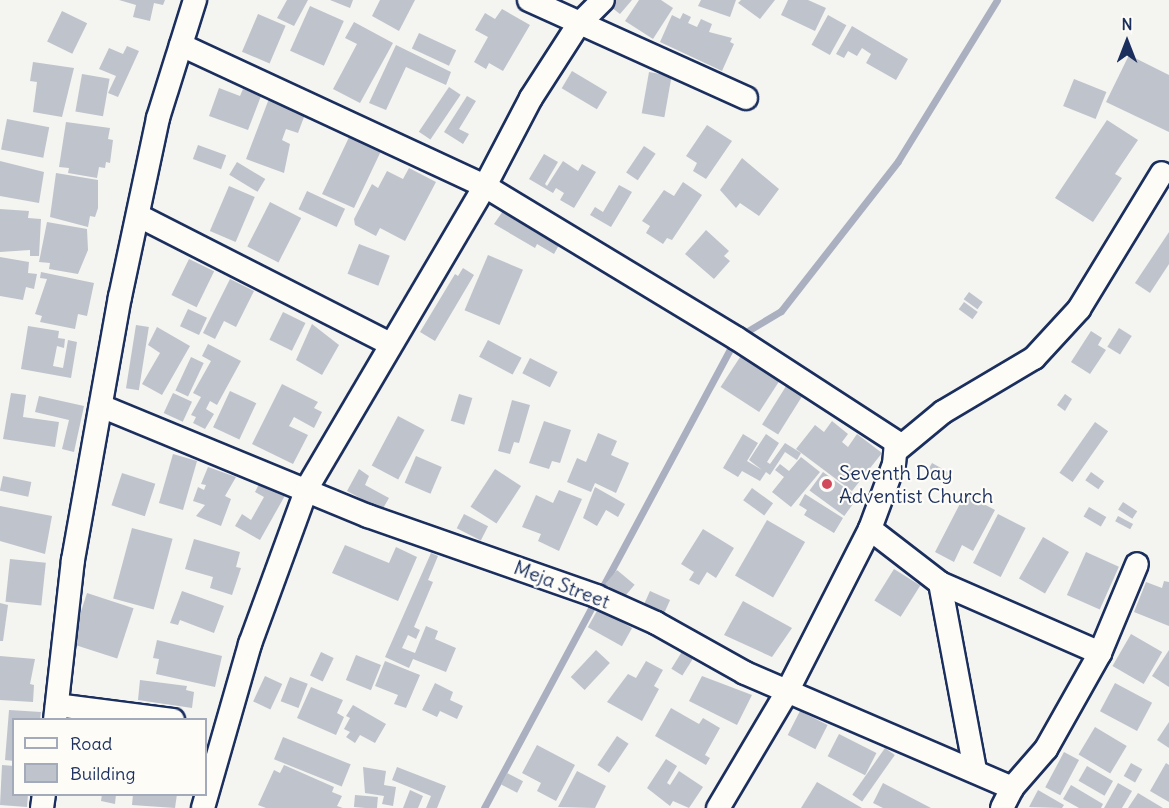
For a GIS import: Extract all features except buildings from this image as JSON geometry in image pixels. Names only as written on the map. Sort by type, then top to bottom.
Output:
[{"type":"street","points":[[144,718],[56,712],[73,561],[120,297],[158,118],[195,0]]},
{"type":"street","points":[[529,0],[578,25],[747,98]]},
{"type":"street","points":[[207,782],[216,725],[250,644],[307,488],[485,186],[531,99],[578,25],[603,0]]},
{"type":"street","points":[[181,45],[485,186],[887,433],[896,442],[897,450],[870,529],[787,692],[718,808]]},
{"type":"street","points":[[897,450],[944,412],[1034,358],[1079,309],[1162,173]]},
{"type":"street","points":[[139,216],[390,344]]},
{"type":"street","name":"Meja Street","points":[[101,406],[307,488],[368,516],[596,596],[787,692],[975,770],[1007,798]]},
{"type":"street","points":[[870,529],[940,584],[1100,653]]},
{"type":"street","points":[[1007,798],[1046,749],[1100,653],[1137,564]]},
{"type":"street","points":[[940,584],[975,770]]},
{"type":"waterway","points":[[484,808],[736,338],[781,311],[898,161],[997,0]]},
{"type":"place","name":"Seventh Day Adventist Church","points":[[827,484]]}]
